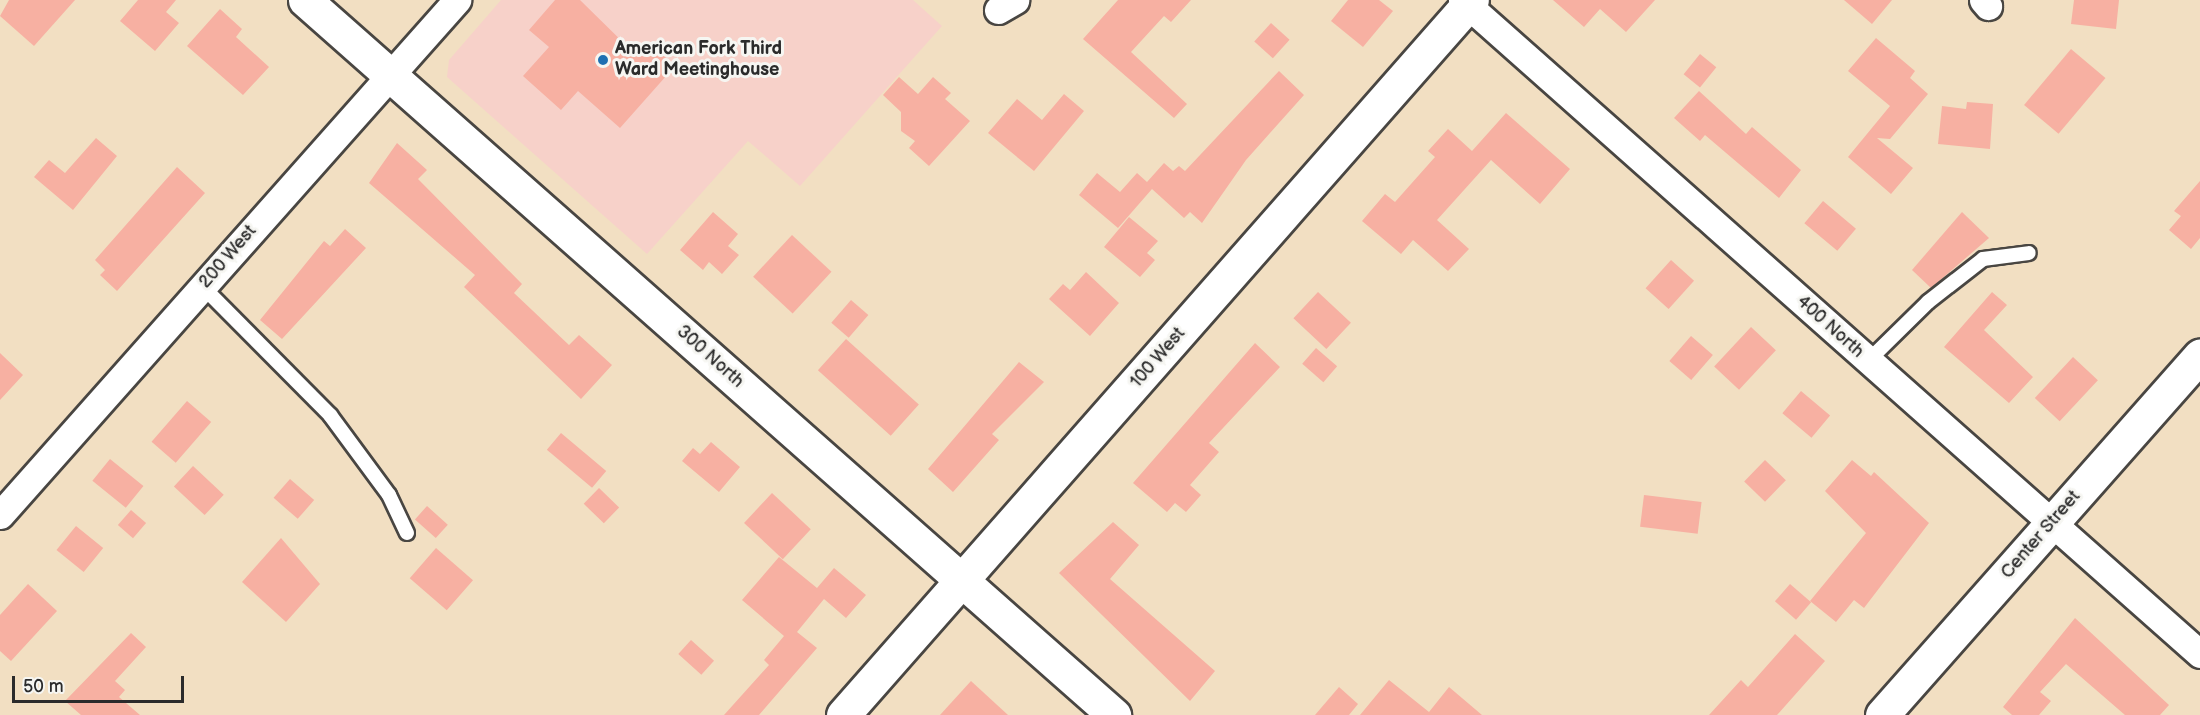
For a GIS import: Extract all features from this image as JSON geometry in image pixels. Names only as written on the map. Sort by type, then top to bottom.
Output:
[{"type":"street","name":"300 North","points":[[305,0],[1114,715]]},
{"type":"street","name":"200 West","points":[[0,515],[457,0]]},
{"type":"street","name":"400 North","points":[[1467,2],[2200,654]]},
{"type":"street","name":"100 West","points":[[843,715],[1467,2]]},
{"type":"street","name":"Center Street","points":[[1882,715],[2200,355]]},
{"type":"lane","points":[[1868,361],[1928,302],[1983,259],[2029,253]]},
{"type":"lane","points":[[202,286],[330,415],[389,495],[406,532]]},
{"type":"shaded area","points":[[501,0],[913,0],[942,26],[800,186],[748,141],[647,254],[447,77],[449,60]]},
{"type":"building","points":[[9,0],[75,0],[34,46],[0,16]]},
{"type":"building","points":[[138,0],[176,0],[166,12],[179,23],[155,51],[120,21]]},
{"type":"building","name":"American Fork Third Ward Meetinghouse","points":[[555,0],[580,0],[635,54],[647,41],[675,66],[620,128],[578,91],[561,110],[523,76],[549,47],[529,30]]},
{"type":"building","points":[[1118,0],[1191,0],[1171,22],[1164,16],[1131,52],[1187,104],[1174,118],[1083,39]]},
{"type":"building","points":[[1348,0],[1379,0],[1393,11],[1363,47],[1331,21]]},
{"type":"building","points":[[1553,0],[1655,0],[1626,32],[1600,9],[1584,27]]},
{"type":"building","points":[[1844,0],[1892,0],[1872,24]]},
{"type":"building","points":[[2074,0],[2119,0],[2116,29],[2071,24]]},
{"type":"building","points":[[220,9],[242,29],[236,37],[269,67],[243,95],[187,46]]},
{"type":"building","points":[[1271,23],[1290,40],[1273,58],[1254,42]]},
{"type":"building","points":[[1876,38],[1915,71],[1910,78],[1928,94],[1890,139],[1877,138],[1913,168],[1891,194],[1848,157],[1890,106],[1848,71]]},
{"type":"building","points":[[2071,49],[2105,78],[2059,134],[2024,105]]},
{"type":"building","points":[[1700,54],[1716,67],[1700,87],[1684,74]]},
{"type":"building","points":[[1279,71],[1304,95],[1246,160],[1202,223],[1190,212],[1184,218],[1152,189],[1118,228],[1079,195],[1097,173],[1120,192],[1137,173],[1147,182],[1164,163],[1173,171],[1179,166],[1185,171]]},
{"type":"building","points":[[899,77],[918,94],[933,77],[951,93],[945,99],[970,121],[929,166],[909,148],[915,141],[901,131],[901,112],[883,95]]},
{"type":"building","points":[[1699,91],[1746,134],[1752,127],[1801,170],[1779,198],[1705,135],[1700,141],[1674,118]]},
{"type":"building","points":[[1064,94],[1084,111],[1034,171],[988,133],[1017,99],[1042,120]]},
{"type":"building","points":[[1967,102],[1993,104],[1990,149],[1938,144],[1942,106],[1966,109]]},
{"type":"building","points":[[1506,113],[1570,169],[1540,204],[1491,160],[1437,220],[1469,249],[1448,271],[1413,240],[1401,254],[1362,221],[1385,194],[1395,202],[1435,157],[1428,151],[1448,129],[1472,151]]},
{"type":"building","points":[[96,138],[117,156],[73,210],[34,177],[49,160],[65,173]]},
{"type":"building","points":[[397,143],[427,170],[418,179],[522,284],[514,293],[569,345],[579,335],[612,365],[581,399],[464,287],[475,275],[369,183]]},
{"type":"building","points":[[177,167],[205,193],[117,291],[100,275],[105,270],[95,260]]},
{"type":"building","points":[[2200,181],[2200,238],[2191,249],[2169,230],[2181,216],[2174,211]]},
{"type":"building","points":[[1823,201],[1856,229],[1837,251],[1804,223]]},
{"type":"building","points":[[713,212],[738,234],[728,246],[739,255],[722,274],[709,262],[703,270],[680,250]]},
{"type":"building","points":[[1962,212],[1989,238],[1931,288],[1912,270]]},
{"type":"building","points":[[1129,217],[1158,241],[1147,253],[1155,260],[1140,277],[1104,247]]},
{"type":"building","points":[[345,229],[366,248],[282,339],[260,320],[324,241],[330,246]]},
{"type":"building","points":[[792,235],[831,272],[793,314],[753,277]]},
{"type":"building","points":[[1671,260],[1694,281],[1669,309],[1646,288]]},
{"type":"building","points":[[1086,272],[1119,303],[1090,336],[1049,299],[1063,284],[1070,290]]},
{"type":"building","points":[[1318,292],[1351,323],[1326,349],[1293,318]]},
{"type":"building","points":[[1992,292],[2007,305],[1984,330],[2033,377],[2009,403],[1944,347]]},
{"type":"building","points":[[851,300],[868,315],[849,338],[831,323]]},
{"type":"building","points":[[1751,327],[1776,350],[1739,390],[1714,366]]},
{"type":"building","points":[[1691,336],[1713,355],[1691,380],[1669,361]]},
{"type":"building","points":[[846,339],[919,405],[891,436],[818,370]]},
{"type":"building","points":[[1255,343],[1280,367],[1209,443],[1219,452],[1190,485],[1201,495],[1186,512],[1175,503],[1167,512],[1133,483]]},
{"type":"building","points":[[1316,348],[1337,366],[1323,382],[1302,364]]},
{"type":"building","points":[[0,353],[23,375],[0,400]]},
{"type":"building","points":[[2073,357],[2098,380],[2060,421],[2035,398]]},
{"type":"building","points":[[1019,362],[1044,382],[992,434],[999,440],[953,492],[928,469]]},
{"type":"building","points":[[1801,391],[1830,415],[1811,438],[1782,413]]},
{"type":"building","points":[[187,401],[211,422],[176,463],[152,442]]},
{"type":"building","points":[[561,433],[606,471],[592,488],[547,450]]},
{"type":"building","points":[[711,442],[740,467],[719,492],[682,461],[693,448],[700,454]]},
{"type":"building","points":[[110,459],[143,486],[126,508],[92,481]]},
{"type":"building","points":[[1765,460],[1786,480],[1765,502],[1744,482]]},
{"type":"building","points":[[1852,460],[1871,476],[1874,472],[1929,523],[1864,608],[1854,600],[1836,622],[1810,601],[1866,533],[1825,491]]},
{"type":"building","points":[[193,466],[224,495],[205,515],[174,486]]},
{"type":"building","points":[[290,479],[314,500],[298,519],[274,498]]},
{"type":"building","points":[[599,488],[619,507],[604,523],[584,504]]},
{"type":"building","points":[[772,493],[811,529],[783,559],[744,523]]},
{"type":"building","points":[[1644,495],[1702,502],[1698,534],[1640,527]]},
{"type":"building","points":[[427,506],[448,525],[436,538],[415,519]]},
{"type":"building","points":[[131,510],[146,523],[133,538],[118,525]]},
{"type":"building","points":[[1113,522],[1139,545],[1110,579],[1215,671],[1190,701],[1059,573]]},
{"type":"building","points":[[76,526],[103,548],[84,572],[56,550]]},
{"type":"building","points":[[281,538],[320,584],[286,622],[242,582]]},
{"type":"building","points":[[436,548],[473,580],[447,610],[410,578]]},
{"type":"building","points":[[779,557],[817,588],[834,568],[866,595],[846,618],[824,599],[797,632],[817,648],[759,715],[724,715],[769,665],[764,660],[784,636],[742,600]]},
{"type":"building","points":[[28,584],[57,611],[11,661],[0,651],[0,615]]},
{"type":"building","points":[[1790,584],[1811,602],[1796,620],[1775,601]]},
{"type":"building","points":[[2075,618],[2169,705],[2160,715],[2125,715],[2066,664],[2040,692],[2051,701],[2039,715],[2012,715],[2003,707]]},
{"type":"building","points":[[131,633],[146,647],[115,681],[125,690],[119,697],[140,715],[81,715],[65,701]]},
{"type":"building","points":[[1795,634],[1825,661],[1777,715],[1709,715],[1741,680],[1748,687]]},
{"type":"building","points":[[691,640],[714,661],[701,675],[678,654]]},
{"type":"building","points":[[1389,680],[1429,712],[1449,687],[1482,715],[1360,715]]},
{"type":"building","points":[[971,681],[1008,715],[940,715]]},
{"type":"building","points":[[1339,687],[1358,704],[1349,715],[1315,715]]},
{"type":"place","name":"American Fork Third Ward Meetinghouse","points":[[603,60]]}]
